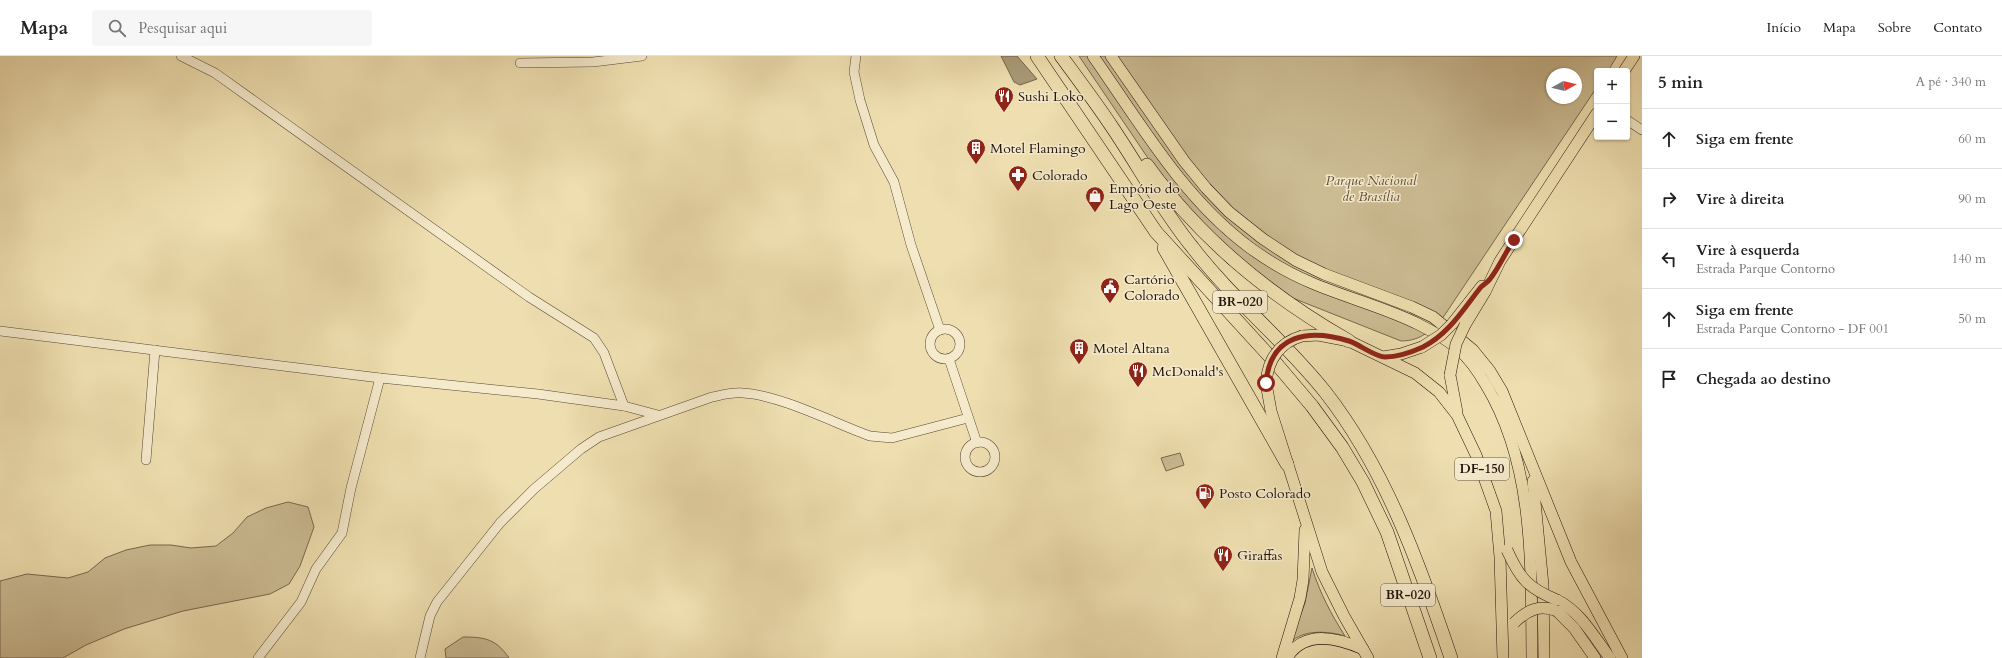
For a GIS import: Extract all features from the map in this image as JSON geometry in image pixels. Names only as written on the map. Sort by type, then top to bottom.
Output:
[{"type":"highway","points":[[1037,56],[1156,232],[1186,289],[1287,464]]},
{"type":"highway","points":[[1061,56],[1112,127],[1142,159],[1183,211],[1217,245],[1288,303],[1349,341]]},
{"type":"highway","name":"BR-020","points":[[1112,127],[1191,246],[1233,295],[1303,366],[1326,394],[1354,433],[1373,465],[1404,530],[1451,658]]},
{"type":"highway","name":"BR-020","points":[[1156,232],[1279,367],[1312,406],[1342,447],[1363,482],[1387,532],[1430,658]]},
{"type":"main road","points":[[1093,56],[1177,176],[1223,227],[1250,248],[1311,283],[1398,315],[1420,325],[1459,350],[1476,368],[1497,404],[1519,468],[1529,529],[1532,658]]},
{"type":"main road","points":[[1111,56],[1184,161],[1206,188],[1246,225],[1295,260],[1318,271],[1412,307],[1433,317],[1473,350],[1490,371],[1502,391],[1571,562],[1622,658]]},
{"type":"main road","points":[[1626,68],[1634,56]]},
{"type":"main road","points":[[1458,415],[1450,374],[1456,344],[1465,325],[1485,292],[1490,279],[1504,256],[1594,118]]},
{"type":"main road","points":[[1383,357],[1401,354],[1422,347],[1441,335],[1460,315],[1483,285],[1490,279]]},
{"type":"main road","name":"DF-150","points":[[1366,654],[1344,616],[1322,572],[1271,411],[1269,364],[1276,352],[1288,342],[1304,337],[1318,335],[1349,341],[1415,373],[1428,382],[1458,415],[1476,454],[1491,496],[1498,527],[1507,550],[1522,579],[1557,606],[1595,658]]},
{"type":"main road","points":[[1304,337],[1322,339],[1349,348],[1416,379],[1440,399],[1476,454]]},
{"type":"main road","points":[[1531,466],[1543,585],[1544,658]]},
{"type":"main road","points":[[1282,658],[1300,598],[1303,580],[1305,518]]},
{"type":"main road","name":"DF-150","points":[[1498,527],[1502,620],[1501,657]]},
{"type":"main road","name":"DF-150","points":[[1501,657],[1508,634],[1514,623],[1521,616],[1533,609],[1567,605],[1581,618],[1610,658]]},
{"type":"main road","points":[[1287,658],[1297,646],[1313,639],[1343,640],[1366,654]]},
{"type":"street","points":[[182,56],[227,82],[529,297],[594,338],[604,353],[624,406]]},
{"type":"street","points":[[520,62],[593,62],[642,56]]},
{"type":"street","points":[[856,56],[854,72],[860,100],[874,145],[894,182],[911,245],[940,330]]},
{"type":"street","points":[[1630,122],[1642,130]]},
{"type":"street","points":[[940,330],[952,330],[960,339],[959,352],[949,359],[938,358],[930,349],[931,337],[940,330]]},
{"type":"street","points":[[0,331],[380,378],[538,394],[624,406],[658,415]]},
{"type":"street","points":[[146,460],[155,350]]},
{"type":"street","points":[[949,359],[977,443]]},
{"type":"street","points":[[258,658],[301,602],[316,569],[342,533],[351,488],[380,378]]},
{"type":"street","points":[[420,658],[430,616],[437,602],[500,523],[520,502],[592,441],[612,432],[712,397],[729,393],[758,395],[784,403],[870,436],[880,438],[892,438],[968,418]]},
{"type":"green space","name":"Parque Nacional de Brasília","points":[[1079,56],[1617,56],[1610,68],[1594,68],[1594,91],[1444,316],[1426,334],[1414,339],[1401,341],[1270,289],[1227,263],[1181,207]]},
{"type":"green space","points":[[1180,453],[1184,465],[1166,471],[1161,458]]},
{"type":"green space","points":[[288,502],[308,507],[314,527],[300,566],[289,584],[270,594],[183,611],[124,629],[86,645],[63,658],[0,658],[0,581],[27,574],[68,578],[88,572],[105,558],[126,550],[150,545],[171,545],[191,548],[216,546],[233,533],[247,517],[266,508]]},
{"type":"green space","points":[[1312,568],[1326,603],[1345,636],[1316,632],[1302,635],[1295,638],[1290,643],[1305,603]]},
{"type":"green space","points":[[463,637],[489,640],[495,643],[509,658],[446,658],[445,649]]},
{"type":"shaded area","points":[[1001,56],[1017,56],[1037,79],[1020,85],[1014,82]]},
{"type":"place","name":"Sushi Loko","points":[[1004,113]]},
{"type":"place","name":"Motel Flamingo","points":[[976,165]]},
{"type":"place","name":"Colorado","points":[[1018,192]]},
{"type":"place","name":"Empório do Lago Oeste","points":[[1095,213]]},
{"type":"place","name":"Cartório Colorado","points":[[1110,304]]},
{"type":"place","name":"Motel Altana","points":[[1079,365]]},
{"type":"place","name":"McDonald's","points":[[1138,388]]},
{"type":"place","name":"Posto Colorado","points":[[1205,510]]},
{"type":"place","name":"Giraffas","points":[[1223,572]]},
{"type":"route","points":[[1266,383],[1267,372],[1272,358],[1282,346],[1293,338],[1318,335],[1349,341],[1383,357],[1401,354],[1422,347],[1441,335],[1449,327],[1483,285],[1490,279],[1514,240]]}]
